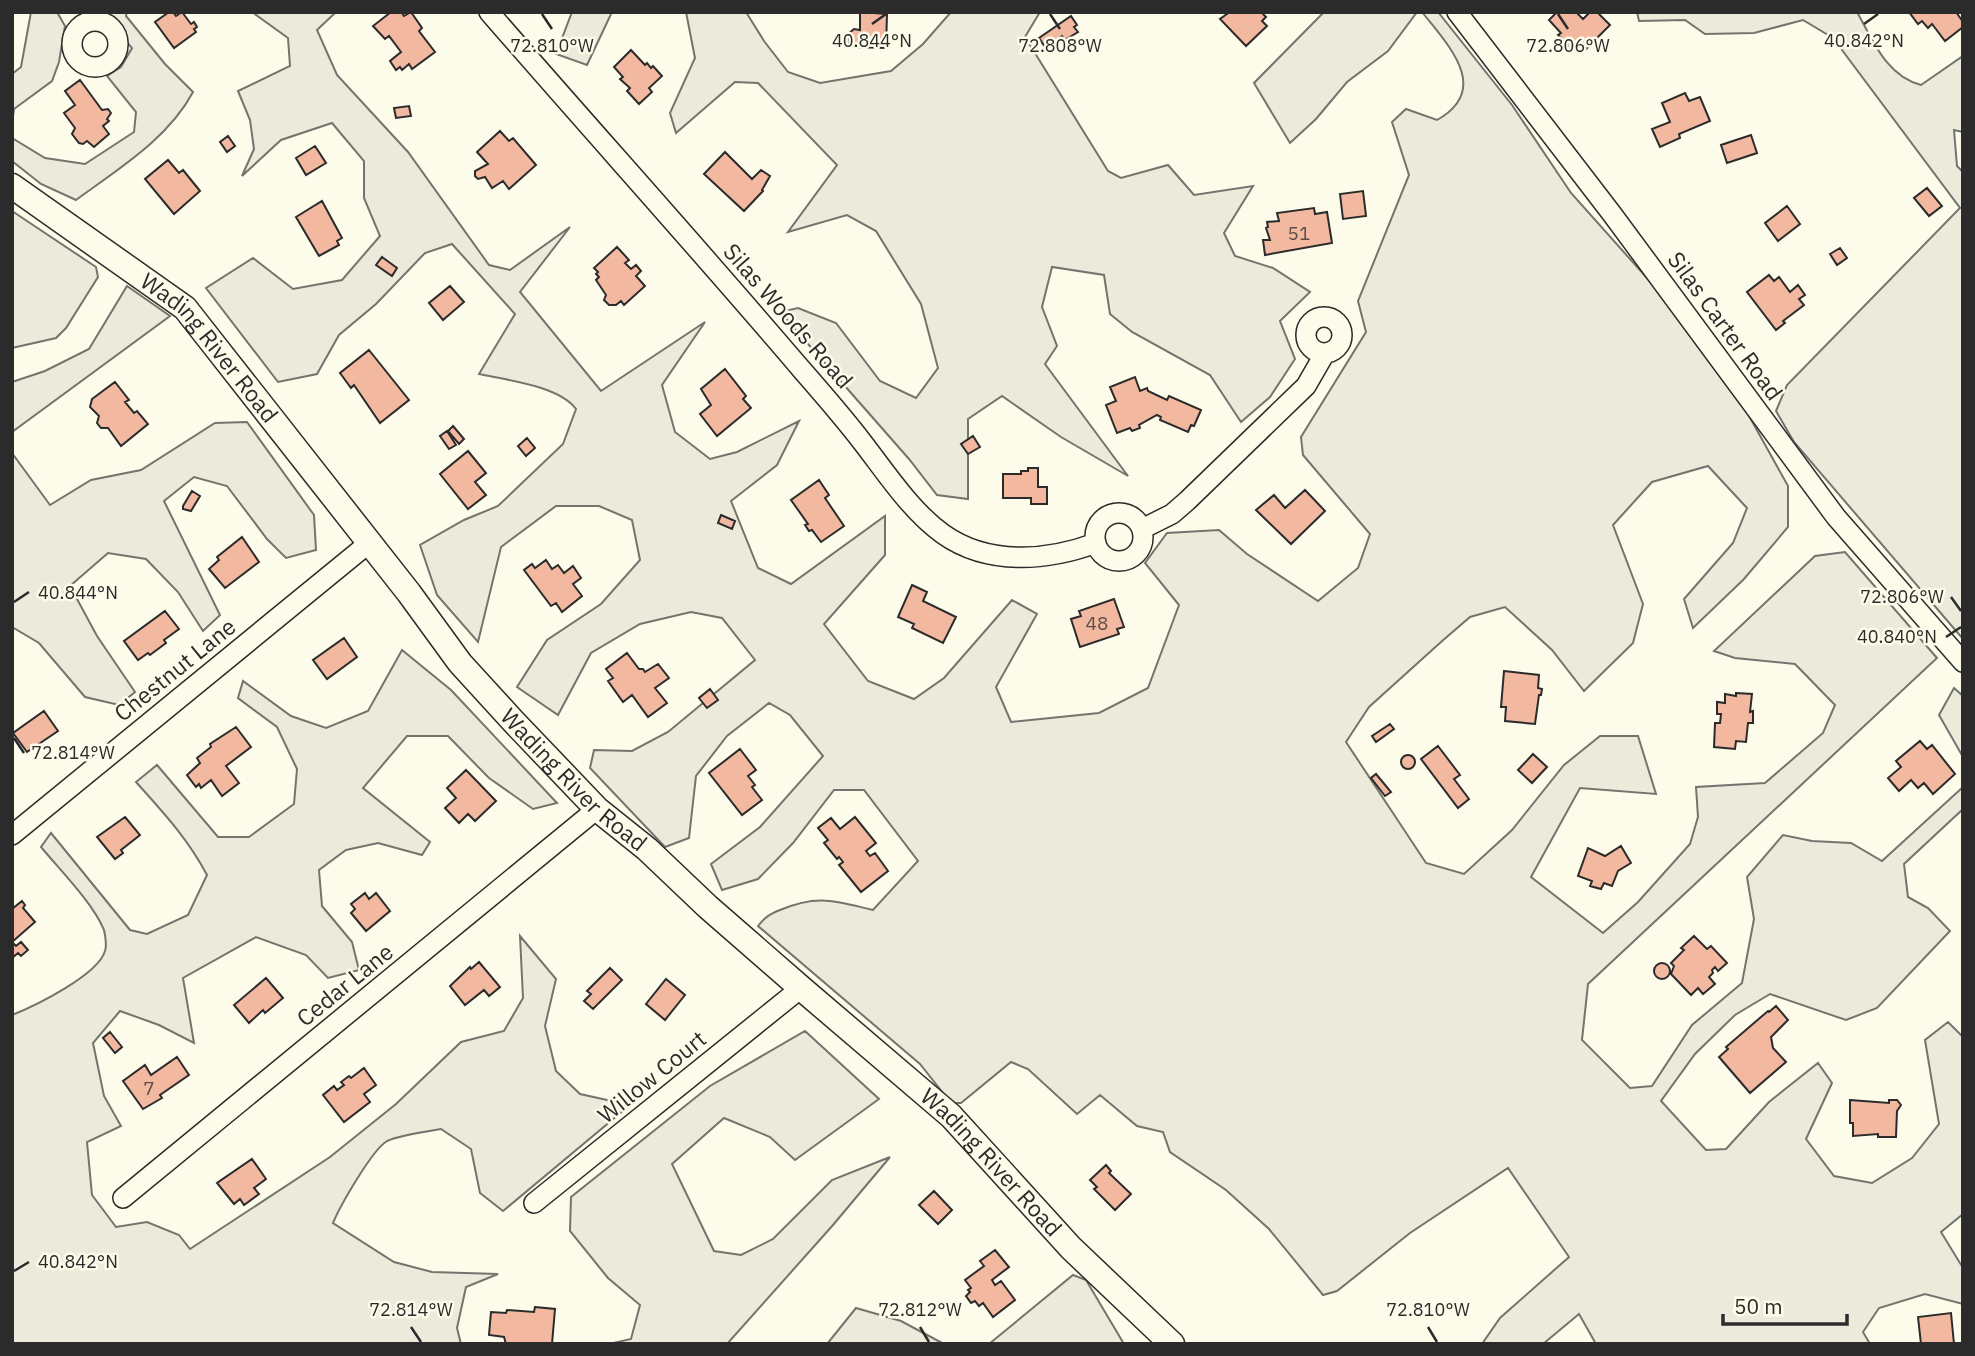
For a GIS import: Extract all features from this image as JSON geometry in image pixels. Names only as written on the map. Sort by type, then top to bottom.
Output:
[{"type":"main road","name":"Wading River Road","points":[[12,187],[185,308],[460,663],[597,809],[648,849],[708,907],[951,1116],[1071,1248],[1172,1344]]},
{"type":"street","name":"Silas Woods Road","points":[[488,12],[729,284],[904,494],[944,534],[963,545],[995,555],[1019,558],[1049,556],[1096,543]]},
{"type":"street","name":"Silas Carter Road","points":[[1457,12],[1612,214],[1836,517],[1963,662]]},
{"type":"street","points":[[1142,528],[1171,514],[1187,501],[1306,386],[1325,353]]},
{"type":"street","points":[[1114,513],[1129,515],[1136,519],[1142,528],[1143,541],[1140,549],[1128,559],[1120,561],[1105,556],[1096,543],[1096,528],[1107,516],[1114,513]]},
{"type":"street","name":"Chestnut Lane","points":[[12,835],[369,543]]},
{"type":"street","name":"Cedar Lane","points":[[123,1198],[597,809]]},
{"type":"street","name":"Willow Court","points":[[534,1203],[801,988]]},
{"type":"shaded area","points":[[31,12],[57,12],[65,26],[59,62],[52,81],[14,109],[12,124],[12,74],[21,67]]},
{"type":"shaded area","points":[[101,12],[127,12],[126,16],[165,64],[193,92],[183,109],[156,139],[76,200],[41,184],[12,161],[12,138],[45,158],[85,164],[134,132],[136,112],[107,76],[121,67],[132,48]]},
{"type":"shaded area","points":[[252,12],[336,12],[317,30],[337,75],[408,152],[489,265],[510,270],[570,227],[520,292],[601,391],[705,322],[662,385],[675,432],[710,459],[737,452],[799,421],[777,465],[731,501],[758,568],[791,584],[885,516],[885,555],[824,624],[868,681],[914,699],[944,678],[1012,600],[1037,614],[996,687],[1011,722],[1099,713],[1148,688],[1179,605],[1145,563],[1167,533],[1219,530],[1247,554],[1318,601],[1358,568],[1370,534],[1303,455],[1301,437],[1366,332],[1358,301],[1409,175],[1392,122],[1406,109],[1437,120],[1453,108],[1462,95],[1463,81],[1453,52],[1422,12],[1438,12],[1512,105],[1571,193],[1714,353],[1788,486],[1788,527],[1744,579],[1693,628],[1684,599],[1733,543],[1747,508],[1708,466],[1652,482],[1613,525],[1643,604],[1633,643],[1584,691],[1552,650],[1505,607],[1470,617],[1369,707],[1346,742],[1426,863],[1464,874],[1512,830],[1564,765],[1600,736],[1638,736],[1656,794],[1580,788],[1531,877],[1603,933],[1638,902],[1690,844],[1698,817],[1696,787],[1765,783],[1823,733],[1835,705],[1795,664],[1735,658],[1714,651],[1815,556],[1845,552],[1937,658],[1588,984],[1582,1040],[1630,1088],[1652,1086],[1692,1025],[1742,983],[1754,919],[1747,877],[1783,835],[1812,841],[1851,843],[1882,861],[1963,787],[1963,809],[1904,864],[1908,897],[1928,908],[1950,931],[1877,1008],[1846,1020],[1770,994],[1735,1015],[1695,1054],[1661,1101],[1706,1150],[1726,1149],[1769,1102],[1818,1063],[1832,1083],[1806,1139],[1834,1176],[1872,1183],[1912,1158],[1939,1124],[1925,1040],[1948,1022],[1963,1037],[1963,1214],[1941,1232],[1963,1268],[1963,1304],[1925,1294],[1879,1308],[1863,1332],[1870,1344],[1596,1344],[1579,1314],[1543,1344],[1482,1344],[1500,1318],[1569,1257],[1508,1168],[1410,1233],[1337,1291],[1323,1295],[1269,1229],[1226,1190],[1170,1152],[1163,1132],[1137,1126],[1100,1095],[1077,1114],[1028,1069],[1011,1062],[961,1103],[951,1103],[920,1064],[758,926],[773,913],[805,902],[837,902],[873,910],[918,861],[864,790],[834,790],[793,843],[758,879],[722,890],[711,864],[760,827],[823,756],[790,715],[769,703],[727,736],[696,776],[689,838],[665,847],[590,768],[594,750],[632,751],[668,732],[755,660],[722,618],[691,612],[640,624],[591,653],[558,715],[517,687],[547,640],[601,604],[640,560],[632,520],[599,506],[556,506],[501,547],[478,642],[437,595],[420,545],[464,520],[498,506],[563,444],[576,409],[568,401],[545,389],[479,374],[515,314],[452,244],[425,253],[376,304],[339,335],[317,374],[278,382],[206,288],[253,258],[293,289],[342,280],[380,236],[364,198],[364,161],[332,123],[281,140],[242,176],[254,149],[250,120],[238,91],[290,66],[288,38]]},
{"type":"shaded area","points":[[572,12],[612,12],[587,65],[556,54]]},
{"type":"shaded area","points":[[686,12],[746,12],[788,72],[820,83],[891,71],[923,44],[951,12],[1040,12],[1025,37],[1108,171],[1121,178],[1168,165],[1194,195],[1253,186],[1224,233],[1235,256],[1273,268],[1310,292],[1280,321],[1295,359],[1270,397],[1241,422],[1210,375],[1132,332],[1110,314],[1104,275],[1052,267],[1042,307],[1057,346],[1045,364],[1128,476],[1061,437],[1002,396],[968,419],[968,499],[937,495],[909,459],[780,312],[798,308],[836,323],[880,381],[916,398],[938,368],[921,304],[876,231],[847,215],[788,232],[837,165],[758,83],[735,82],[676,133],[670,113],[695,58]]},
{"type":"shaded area","points":[[1324,12],[1417,12],[1388,51],[1347,82],[1316,119],[1290,143],[1254,83]]},
{"type":"shaded area","points":[[1637,12],[1857,12],[1882,56],[1898,74],[1921,85],[1963,56],[1963,132],[1954,130],[1957,166],[1963,172],[1963,639],[1794,442],[1776,411],[1787,385],[1960,208],[1833,38],[1803,20],[1754,33],[1705,34],[1685,20],[1639,21]]},
{"type":"shaded area","points":[[12,211],[96,267],[98,277],[66,328],[56,338],[12,348]]},
{"type":"shaded area","points":[[127,286],[170,316],[12,432],[12,382],[45,371],[89,349]]},
{"type":"shaded area","points":[[247,422],[314,515],[316,550],[286,558],[267,539],[227,486],[194,477],[164,501],[220,615],[203,631],[178,592],[146,559],[108,553],[70,586],[97,636],[135,692],[119,705],[85,697],[39,643],[12,627],[12,453],[50,505],[91,480],[141,470],[215,423]]},
{"type":"shaded area","points":[[402,650],[451,690],[557,803],[533,809],[489,778],[448,736],[407,736],[363,788],[430,842],[422,855],[378,843],[346,850],[319,870],[322,906],[352,942],[359,970],[328,978],[306,955],[256,937],[183,978],[194,1043],[159,1025],[120,1011],[93,1043],[104,1096],[121,1126],[87,1142],[92,1195],[116,1227],[147,1222],[179,1235],[190,1249],[330,1157],[396,1104],[461,1042],[504,1031],[523,998],[520,936],[556,979],[545,1026],[556,1071],[580,1094],[630,1105],[503,1211],[480,1193],[471,1149],[441,1129],[387,1141],[365,1166],[333,1223],[394,1262],[432,1272],[498,1274],[466,1287],[457,1328],[461,1344],[12,1344],[12,1015],[50,997],[79,979],[100,960],[106,946],[104,930],[92,909],[41,847],[51,833],[130,930],[147,934],[188,915],[207,875],[183,838],[136,782],[157,765],[218,837],[249,837],[294,804],[297,769],[277,727],[238,698],[243,681],[291,716],[326,728],[368,711]]},
{"type":"shaded area","points":[[1954,688],[1963,696],[1963,757],[1939,715]]},
{"type":"shaded area","points":[[805,1031],[879,1099],[795,1160],[770,1137],[724,1118],[672,1164],[714,1251],[741,1255],[773,1239],[832,1180],[890,1157],[727,1344],[609,1344],[631,1339],[640,1305],[608,1278],[570,1231],[571,1197],[710,1086]]},
{"type":"shaded area","points":[[1073,1275],[1086,1280],[1124,1344],[989,1344]]},
{"type":"shaded area","points":[[856,1308],[901,1321],[944,1344],[827,1344]]},
{"type":"building","points":[[169,12],[176,16],[182,12],[191,24],[194,22],[197,27],[194,29],[196,32],[174,48],[155,22]]},
{"type":"building","points":[[391,12],[401,12],[404,16],[411,12],[422,28],[419,31],[435,52],[412,69],[409,64],[402,70],[400,67],[396,70],[390,61],[401,52],[389,36],[385,39],[373,26]]},
{"type":"building","points":[[860,12],[887,14],[886,48],[852,47],[848,43],[848,34],[854,29],[860,30]]},
{"type":"building","points":[[1226,12],[1261,12],[1266,17],[1262,21],[1267,26],[1246,46],[1220,19]]},
{"type":"building","points":[[1557,12],[1576,12],[1583,19],[1590,12],[1597,12],[1610,25],[1582,53],[1574,45],[1571,48],[1558,35],[1561,33],[1549,20]]},
{"type":"building","points":[[1909,12],[1956,12],[1963,22],[1963,27],[1945,41],[1932,24],[1928,28],[1922,21],[1918,24]]},
{"type":"building","points":[[1071,16],[1078,32],[1065,40],[1062,36],[1045,47],[1039,38]]},
{"type":"building","points":[[631,50],[645,65],[647,63],[651,68],[653,66],[662,76],[649,88],[652,92],[639,104],[627,91],[630,88],[620,79],[623,77],[614,67]]},
{"type":"building","points":[[80,80],[102,110],[108,109],[111,113],[107,119],[109,121],[103,126],[109,134],[94,147],[87,141],[79,143],[72,134],[75,128],[64,113],[75,105],[65,91]]},
{"type":"building","points":[[1685,93],[1689,101],[1700,97],[1710,121],[1679,134],[1680,138],[1660,147],[1652,129],[1670,122],[1662,103]]},
{"type":"building","points":[[409,106],[411,116],[396,118],[394,108]]},
{"type":"building","points":[[500,131],[509,141],[513,138],[536,165],[509,189],[503,181],[492,188],[485,177],[478,179],[475,176],[475,171],[488,164],[477,152]]},
{"type":"building","points":[[1751,135],[1757,153],[1727,163],[1721,145]]},
{"type":"building","points":[[228,136],[235,146],[227,152],[220,142]]},
{"type":"building","points":[[315,146],[326,163],[306,175],[296,158]]},
{"type":"building","points":[[725,152],[752,179],[761,170],[770,176],[763,191],[744,211],[704,174]]},
{"type":"building","points":[[168,160],[179,173],[183,170],[200,191],[174,214],[145,179]]},
{"type":"building","points":[[1927,188],[1942,206],[1929,216],[1914,198]]},
{"type":"building","points":[[1363,191],[1366,216],[1343,219],[1340,194]]},
{"type":"building","points":[[322,201],[342,238],[337,241],[339,245],[319,256],[296,217]]},
{"type":"building","points":[[1787,206],[1800,224],[1778,241],[1765,223]]},
{"type":"building","points":[[1314,208],[1315,214],[1327,212],[1332,243],[1265,255],[1263,240],[1270,240],[1267,222],[1279,221],[1277,213]]},
{"type":"building","points":[[617,247],[629,260],[625,263],[631,269],[636,265],[641,271],[636,276],[645,286],[624,305],[621,301],[616,305],[609,305],[604,300],[606,295],[596,280],[599,277],[594,268]]},
{"type":"building","points":[[1840,248],[1847,258],[1837,265],[1830,254]]},
{"type":"building","points":[[382,257],[397,268],[392,276],[376,265]]},
{"type":"building","points":[[1769,275],[1774,281],[1779,277],[1790,292],[1798,285],[1805,295],[1799,299],[1804,305],[1776,330],[1747,292]]},
{"type":"building","points":[[450,286],[464,302],[443,320],[429,303]]},
{"type":"building","points":[[369,350],[409,400],[380,423],[354,385],[351,388],[340,373]]},
{"type":"building","points":[[725,369],[746,396],[743,399],[751,408],[717,436],[700,414],[711,405],[701,389]]},
{"type":"building","points":[[1135,377],[1140,391],[1147,388],[1167,400],[1169,396],[1201,410],[1194,426],[1191,425],[1188,432],[1160,420],[1161,417],[1157,415],[1139,425],[1140,428],[1132,431],[1130,428],[1117,433],[1106,405],[1116,401],[1110,387]]},
{"type":"building","points":[[115,382],[129,400],[125,402],[148,424],[121,446],[108,428],[101,428],[97,423],[99,416],[90,407],[92,399]]},
{"type":"building","points":[[453,426],[464,439],[459,444],[448,431]]},
{"type":"building","points":[[447,431],[456,445],[449,449],[440,436]]},
{"type":"building","points":[[973,436],[980,447],[968,454],[961,444]]},
{"type":"building","points":[[527,438],[535,448],[526,456],[518,446]]},
{"type":"building","points":[[468,451],[486,473],[475,482],[486,495],[468,509],[440,474]]},
{"type":"building","points":[[1028,468],[1038,468],[1038,487],[1047,487],[1047,504],[1031,504],[1031,498],[1003,498],[1003,474],[1021,474],[1021,471],[1028,471]]},
{"type":"building","points":[[819,480],[829,495],[825,498],[844,526],[821,542],[812,530],[809,531],[805,525],[808,524],[791,500]]},
{"type":"building","points":[[1305,490],[1325,511],[1291,544],[1256,510],[1274,495],[1285,508]]},
{"type":"building","points":[[192,491],[200,496],[191,511],[183,509],[183,506]]},
{"type":"building","points":[[721,515],[735,521],[732,529],[718,523]]},
{"type":"building","points":[[242,537],[259,562],[225,588],[209,569],[219,560],[217,557]]},
{"type":"building","points":[[546,560],[552,569],[558,565],[564,573],[573,566],[581,578],[573,584],[582,596],[562,612],[556,603],[551,606],[524,570],[532,564],[535,568]]},
{"type":"building","points":[[912,585],[927,592],[923,601],[956,617],[943,643],[912,628],[914,624],[898,617]]},
{"type":"building","points":[[1114,599],[1124,627],[1117,629],[1119,634],[1080,647],[1071,619],[1081,616],[1079,611]]},
{"type":"building","points":[[165,611],[179,629],[164,640],[166,643],[138,660],[124,641]]},
{"type":"building","points":[[344,638],[357,657],[327,679],[313,660]]},
{"type":"building","points":[[627,653],[639,669],[645,672],[658,664],[669,678],[655,688],[667,703],[648,717],[632,695],[623,702],[608,681],[613,678],[606,669]]},
{"type":"building","points":[[1504,671],[1539,675],[1538,688],[1542,689],[1535,724],[1505,721],[1506,707],[1501,707]]},
{"type":"building","points":[[710,689],[718,700],[707,708],[699,698]]},
{"type":"building","points":[[1736,693],[1752,694],[1750,712],[1753,711],[1753,723],[1748,723],[1746,742],[1736,741],[1735,749],[1714,747],[1715,723],[1720,723],[1721,714],[1717,714],[1717,702],[1725,703],[1725,694],[1736,696]]},
{"type":"building","points":[[44,711],[58,731],[27,752],[13,733]]},
{"type":"building","points":[[1390,724],[1394,729],[1376,742],[1372,736]]},
{"type":"building","points":[[236,727],[251,747],[226,766],[239,783],[222,796],[211,780],[201,788],[199,784],[196,787],[187,775],[200,763],[197,758],[211,747],[210,744]]},
{"type":"building","points":[[1920,741],[1927,749],[1932,745],[1955,774],[1933,794],[1924,783],[1918,788],[1911,780],[1899,791],[1888,778],[1901,767],[1896,761]]},
{"type":"building","points":[[1438,746],[1460,775],[1454,779],[1469,799],[1458,808],[1421,759]]},
{"type":"building","points":[[740,749],[756,770],[748,776],[762,800],[742,815],[709,773]]},
{"type":"building","points":[[1533,754],[1547,767],[1532,783],[1518,770]]},
{"type":"building","points":[[1408,755],[1413,757],[1413,767],[1408,769],[1403,767],[1401,762],[1403,757]]},
{"type":"building","points":[[466,770],[496,801],[475,821],[468,814],[459,823],[445,808],[456,798],[447,788]]},
{"type":"building","points":[[1376,774],[1391,792],[1385,796],[1371,778]]},
{"type":"building","points":[[125,817],[140,835],[121,850],[123,853],[115,859],[97,837]]},
{"type":"building","points":[[855,817],[876,843],[866,851],[870,856],[875,853],[888,871],[861,892],[839,865],[843,862],[839,857],[837,859],[824,843],[828,840],[818,828],[831,818],[840,829]]},
{"type":"building","points":[[1621,846],[1631,863],[1618,871],[1612,886],[1604,883],[1601,889],[1590,886],[1592,881],[1578,876],[1588,848],[1605,856]]},
{"type":"building","points":[[365,893],[369,899],[376,893],[390,911],[366,931],[351,913],[355,909],[351,904]]},
{"type":"building","points":[[22,901],[25,905],[23,908],[35,922],[12,942],[12,909]]},
{"type":"building","points":[[1694,936],[1707,949],[1711,946],[1727,963],[1718,971],[1715,967],[1712,970],[1713,973],[1709,977],[1715,984],[1703,994],[1698,988],[1691,995],[1671,974],[1674,966],[1671,963],[1684,950],[1681,948]]},
{"type":"building","points":[[12,942],[16,946],[21,942],[28,950],[21,956],[18,953],[12,958]]},
{"type":"building","points":[[479,962],[500,987],[489,996],[484,990],[465,1005],[450,986]]},
{"type":"building","points":[[1659,963],[1665,963],[1670,971],[1668,977],[1659,979],[1654,974],[1654,968]]},
{"type":"building","points":[[610,968],[622,980],[593,1009],[584,1001],[591,994],[587,991]]},
{"type":"building","points":[[266,978],[283,998],[265,1013],[263,1010],[249,1023],[234,1005]]},
{"type":"building","points":[[666,979],[685,995],[665,1020],[646,1004]]},
{"type":"building","points":[[1776,1006],[1788,1020],[1771,1037],[1773,1048],[1786,1062],[1750,1093],[1719,1057],[1728,1049],[1726,1047]]},
{"type":"building","points":[[110,1032],[122,1047],[115,1053],[103,1038]]},
{"type":"building","points":[[177,1057],[189,1075],[160,1095],[162,1098],[143,1109],[123,1081],[145,1065],[151,1075]]},
{"type":"building","points":[[364,1068],[376,1085],[364,1094],[370,1102],[344,1122],[323,1095],[334,1086],[337,1090],[344,1085],[341,1082]]},
{"type":"building","points":[[1850,1100],[1889,1103],[1889,1100],[1897,1100],[1901,1105],[1897,1111],[1896,1137],[1878,1137],[1878,1134],[1853,1136]]},
{"type":"building","points":[[252,1159],[266,1179],[254,1188],[259,1194],[244,1205],[240,1199],[234,1204],[217,1183]]},
{"type":"building","points":[[1106,1165],[1111,1171],[1109,1173],[1131,1194],[1115,1210],[1094,1189],[1097,1187],[1090,1180]]},
{"type":"building","points":[[934,1191],[952,1210],[938,1224],[919,1205]]},
{"type":"building","points":[[995,1250],[1009,1267],[992,1280],[995,1285],[1001,1281],[1015,1300],[993,1317],[983,1303],[979,1306],[975,1301],[971,1303],[966,1296],[971,1288],[965,1280],[984,1266],[980,1261]]},
{"type":"building","points":[[535,1307],[555,1309],[552,1344],[506,1344],[504,1337],[489,1335],[491,1312],[534,1312]]},
{"type":"building","points":[[1951,1313],[1954,1344],[1921,1344],[1918,1317]]}]
